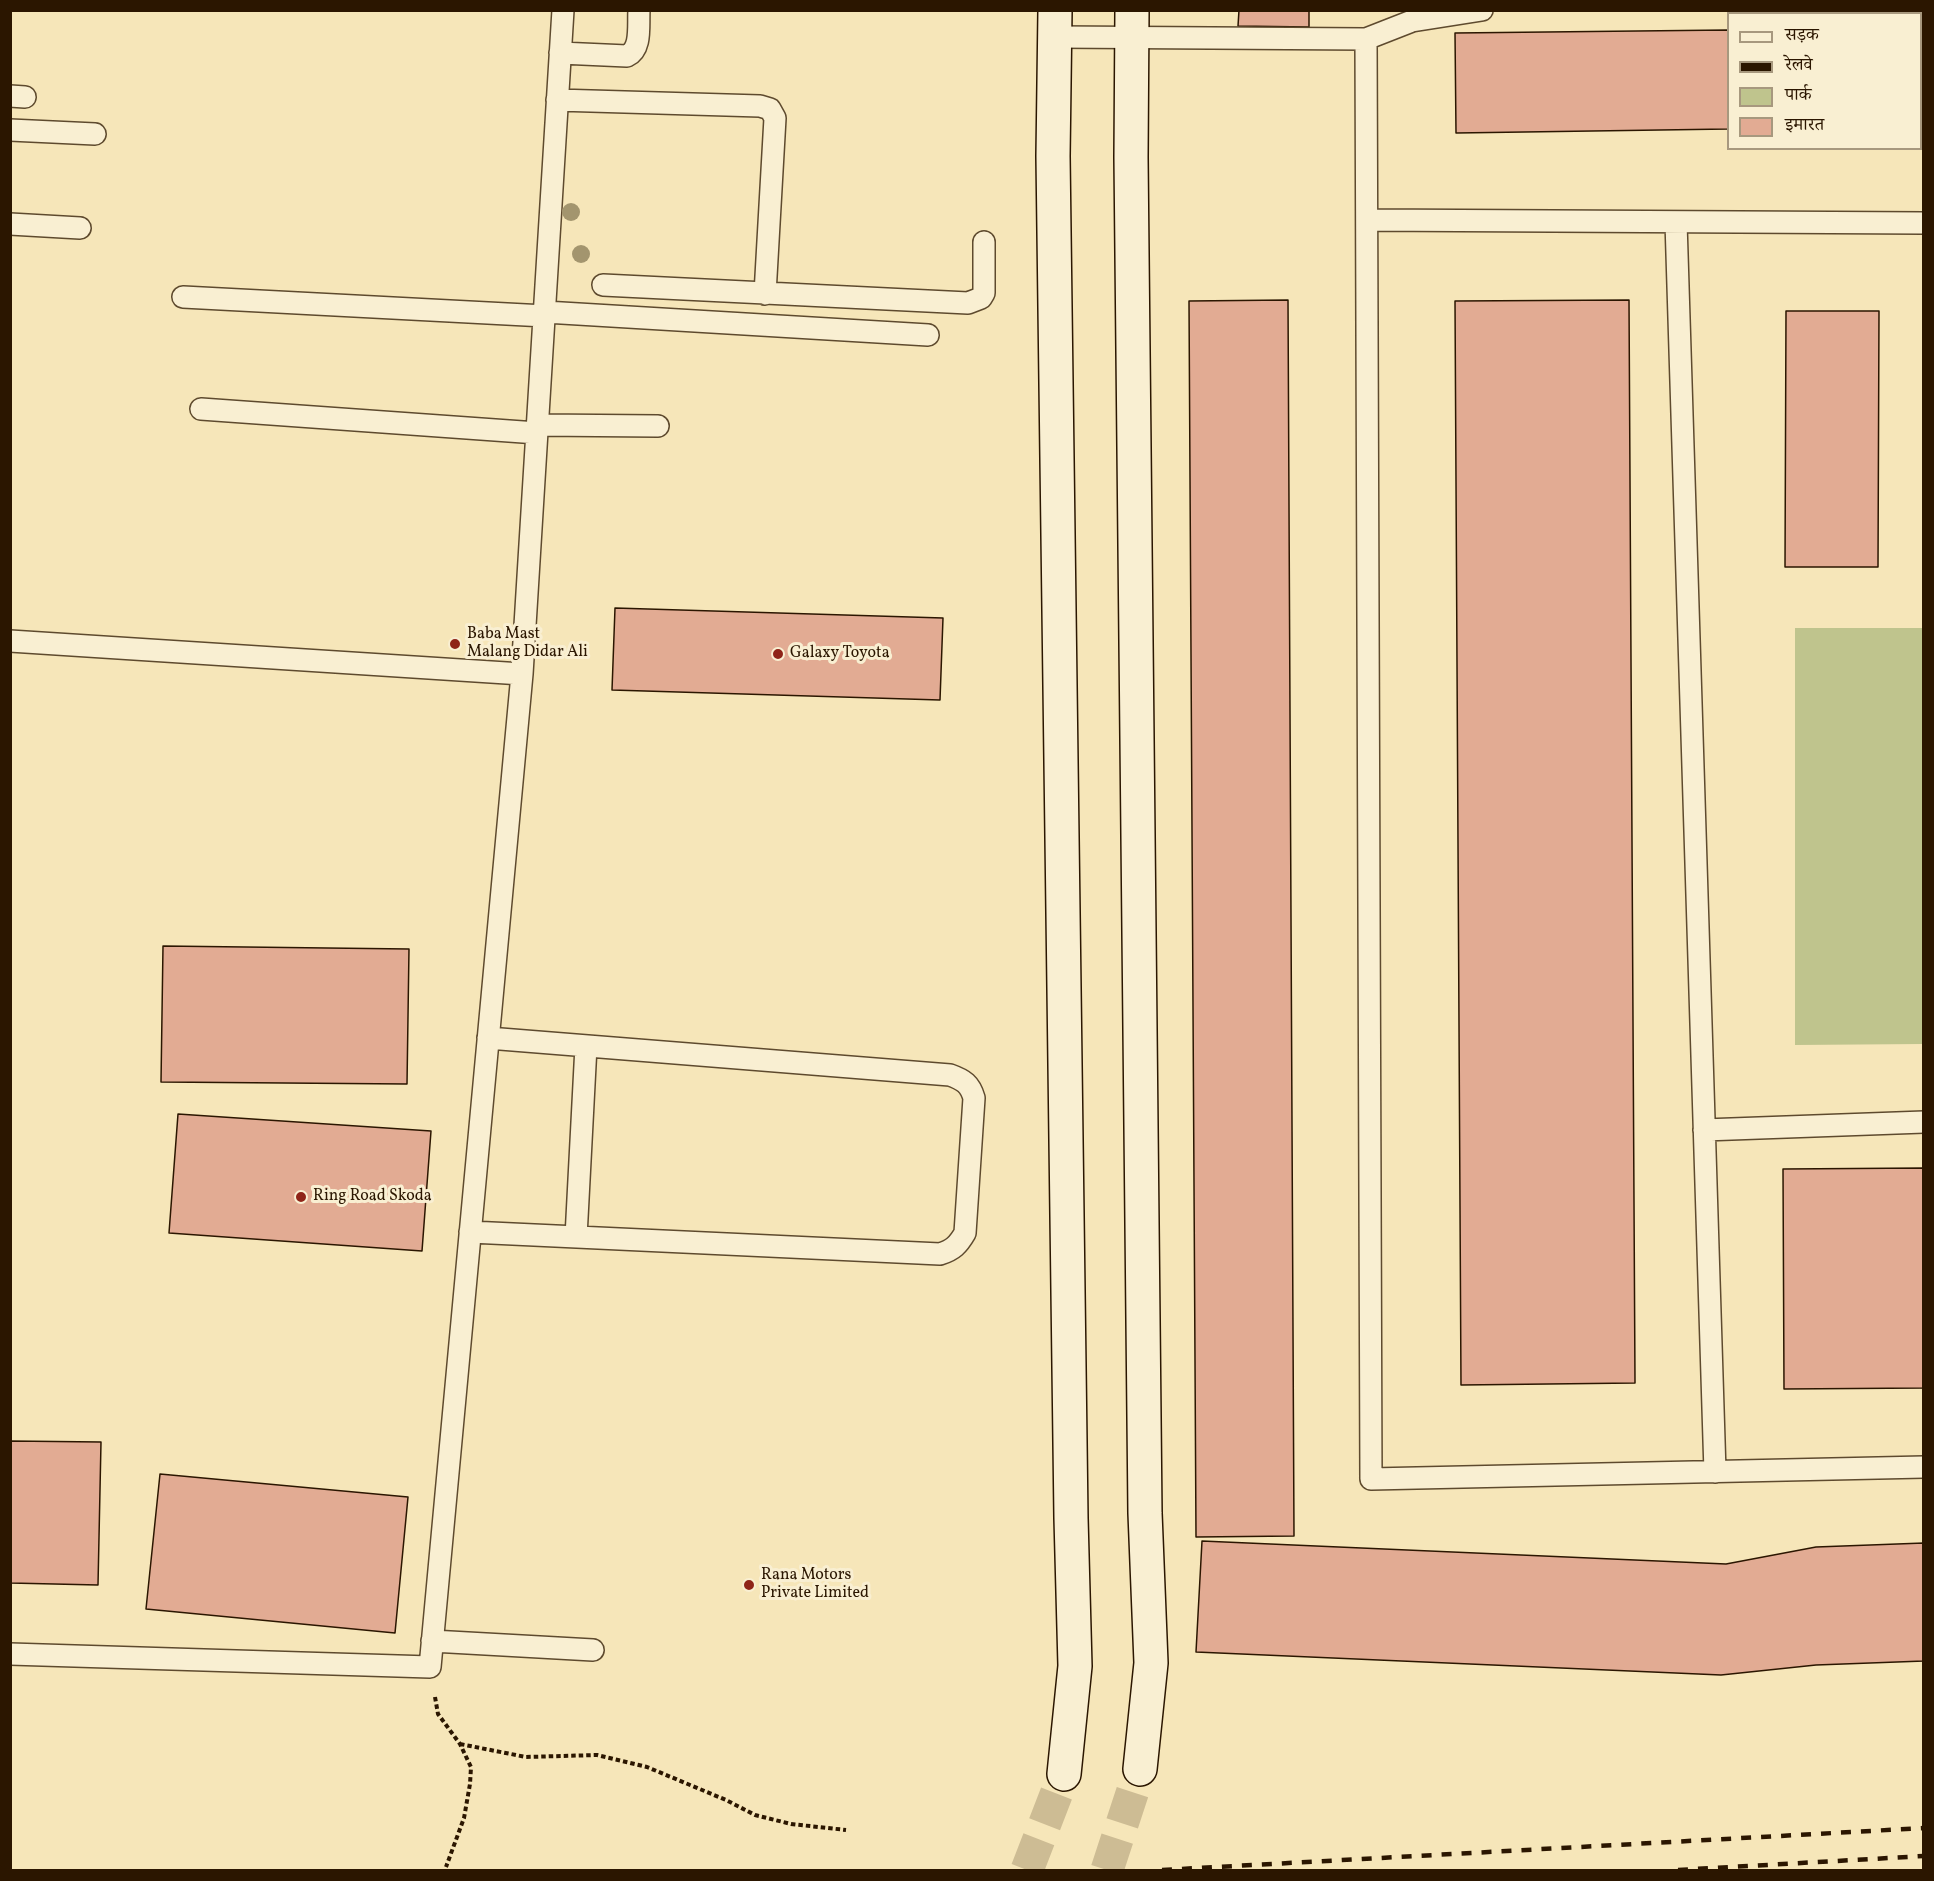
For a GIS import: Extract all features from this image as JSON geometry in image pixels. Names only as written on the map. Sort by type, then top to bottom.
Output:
[{"type":"street","points":[[1055,24],[1053,156],[1071,1518],[1075,1666],[1064,1774]]},
{"type":"street","points":[[1133,24],[1131,157],[1145,1466],[1151,1662],[1140,1769]]},
{"type":"lane","points":[[10,1654],[430,1667],[522,674],[563,10]]},
{"type":"lane","points":[[560,52],[627,56],[631,54],[635,51],[637,44],[639,10]]},
{"type":"lane","points":[[1055,24],[1133,24],[1366,39],[1412,21],[1482,10]]},
{"type":"lane","points":[[1366,39],[1371,1479],[1923,1467]]},
{"type":"lane","points":[[557,100],[760,106],[770,109],[775,118],[765,294]]},
{"type":"lane","points":[[10,130],[95,134]]},
{"type":"lane","points":[[1367,220],[1923,223]]},
{"type":"lane","points":[[1676,222],[1715,1472]]},
{"type":"lane","points":[[10,224],[80,228]]},
{"type":"lane","points":[[603,285],[969,303],[981,298],[984,293],[984,242]]},
{"type":"lane","points":[[183,297],[928,335]]},
{"type":"lane","points":[[201,409],[537,429],[658,426]]},
{"type":"lane","points":[[10,641],[522,674]]},
{"type":"lane","points":[[470,1232],[940,1254],[951,1250],[965,1233],[974,1098],[970,1087],[963,1080],[950,1075],[488,1038]]},
{"type":"lane","points":[[576,1237],[586,1046]]},
{"type":"lane","points":[[1704,1130],[1923,1122]]},
{"type":"lane","points":[[432,1641],[593,1650]]},
{"type":"path","points":[[430,1667],[438,1714],[460,1744],[471,1767],[471,1784],[464,1818],[446,1867]]},
{"type":"path","points":[[460,1744],[526,1757],[597,1755],[647,1767],[726,1800],[755,1815],[791,1824],[846,1830]]},
{"type":"green space","points":[[1795,628],[1923,628],[1923,1044],[1795,1045]]},
{"type":"building","points":[[1239,10],[1309,10],[1309,27],[1238,26]]},
{"type":"building","points":[[1922,27],[1924,27],[1924,127],[1922,127]]},
{"type":"building","points":[[1727,30],[1727,129],[1456,133],[1455,33]]},
{"type":"building","points":[[1288,300],[1294,1536],[1196,1537],[1189,301]]},
{"type":"building","points":[[1629,300],[1635,1383],[1461,1385],[1455,301]]},
{"type":"building","points":[[1786,311],[1879,311],[1878,567],[1785,567]]},
{"type":"building","name":"Galaxy Toyota","points":[[615,608],[943,618],[940,700],[612,690]]},
{"type":"building","points":[[163,946],[409,949],[407,1084],[161,1082]]},
{"type":"building","points":[[178,1114],[431,1131],[422,1251],[169,1233]]},
{"type":"building","points":[[1924,1168],[1924,1388],[1784,1389],[1783,1169]]},
{"type":"building","points":[[10,1441],[101,1442],[98,1585],[10,1583]]},
{"type":"building","points":[[160,1474],[408,1497],[395,1633],[146,1609]]},
{"type":"building","points":[[1202,1541],[1726,1564],[1816,1547],[1924,1543],[1924,1661],[1816,1665],[1721,1675],[1196,1652]]},
{"type":"tunnel","points":[[1107,1870],[1140,1769]]},
{"type":"tunnel","points":[[1027,1870],[1064,1774]]},
{"type":"railway","points":[[1162,1870],[1924,1828]]},
{"type":"railway","points":[[1678,1870],[1924,1856]]},
{"type":"place","name":"Baba Mast Malang Didar Ali","points":[[455,644]]},
{"type":"place","name":"Galaxy Toyota","points":[[778,654]]},
{"type":"place","name":"Ring Road Skoda","points":[[301,1197]]},
{"type":"place","name":"Rana Motors Private Limited","points":[[749,1585]]}]
